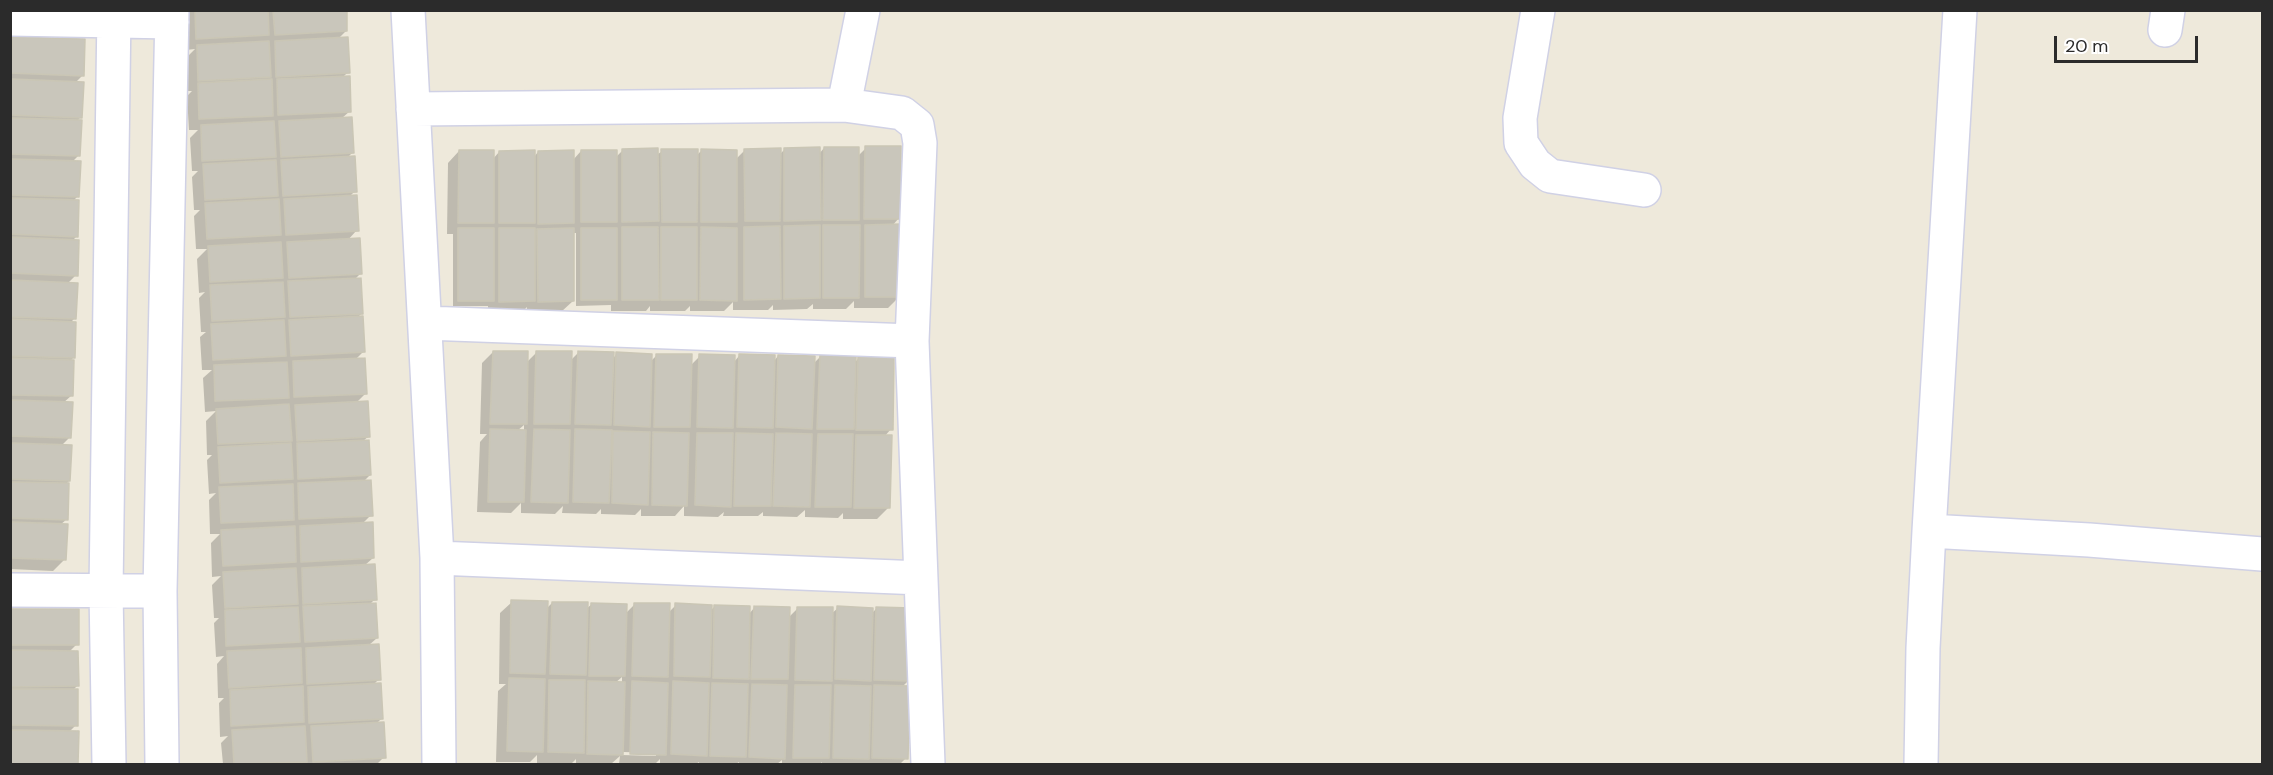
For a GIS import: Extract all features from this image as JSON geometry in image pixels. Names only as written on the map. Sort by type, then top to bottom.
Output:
[{"type":"street","points":[[408,10],[437,558],[439,765]]},
{"type":"street","points":[[844,105],[863,10]]},
{"type":"street","points":[[1538,10],[1520,118],[1521,143],[1535,164],[1550,176],[1644,190]]},
{"type":"street","points":[[1921,765],[1929,531],[1960,10]]},
{"type":"street","points":[[108,765],[106,591],[114,16]]},
{"type":"street","points":[[10,19],[172,16],[160,591],[162,765]]},
{"type":"street","points":[[413,110],[844,105],[902,113],[917,125],[920,143],[912,341],[928,765]]},
{"type":"street","points":[[425,323],[912,341]]},
{"type":"street","points":[[1929,531],[2089,540],[2262,554]]},
{"type":"street","points":[[437,558],[921,578]]},
{"type":"street","points":[[10,590],[160,591]]},
{"type":"building","points":[[195,10],[268,10],[269,35],[196,39]]},
{"type":"building","points":[[273,10],[347,10],[347,31],[275,35]]},
{"type":"building","points":[[12,37],[85,39],[84,76],[11,73]]},
{"type":"building","points":[[348,37],[350,73],[276,77],[275,41]]},
{"type":"building","points":[[269,41],[271,77],[198,81],[197,45]]},
{"type":"building","points":[[350,76],[351,112],[278,115],[277,79]]},
{"type":"building","points":[[10,79],[84,82],[82,118],[10,115]]},
{"type":"building","points":[[272,79],[273,116],[199,119],[198,83]]},
{"type":"building","points":[[352,117],[354,153],[281,157],[279,121]]},
{"type":"building","points":[[10,118],[82,120],[80,156],[10,154]]},
{"type":"building","points":[[274,121],[276,157],[202,161],[201,125]]},
{"type":"building","points":[[865,146],[901,146],[901,219],[864,219]]},
{"type":"building","points":[[820,147],[821,220],[784,221],[784,148]]},
{"type":"building","points":[[824,147],[859,147],[859,220],[823,220]]},
{"type":"building","points":[[658,148],[659,221],[622,222],[622,149]]},
{"type":"building","points":[[781,148],[780,221],[745,221],[744,149]]},
{"type":"building","points":[[661,149],[698,149],[697,222],[662,222]]},
{"type":"building","points":[[701,149],[737,150],[737,222],[701,222]]},
{"type":"building","points":[[459,150],[494,150],[494,223],[458,223]]},
{"type":"building","points":[[535,150],[535,223],[499,223],[499,151]]},
{"type":"building","points":[[574,150],[574,223],[538,224],[538,151]]},
{"type":"building","points":[[581,150],[617,150],[617,222],[581,222]]},
{"type":"building","points":[[355,156],[357,192],[283,196],[281,160]]},
{"type":"building","points":[[10,159],[81,161],[79,197],[10,195]]},
{"type":"building","points":[[276,160],[278,196],[205,200],[203,164]]},
{"type":"building","points":[[357,195],[359,231],[286,235],[284,199]]},
{"type":"building","points":[[10,198],[79,200],[78,237],[10,234]]},
{"type":"building","points":[[279,199],[281,235],[207,239],[205,203]]},
{"type":"building","points":[[901,224],[900,297],[865,297],[865,225]]},
{"type":"building","points":[[820,225],[820,298],[784,299],[784,226]]},
{"type":"building","points":[[823,225],[860,225],[859,298],[823,298]]},
{"type":"building","points":[[780,226],[781,299],[744,300],[744,227]]},
{"type":"building","points":[[622,227],[658,227],[659,300],[622,300]]},
{"type":"building","points":[[661,227],[697,227],[697,300],[661,300]]},
{"type":"building","points":[[701,227],[737,228],[737,301],[700,300]]},
{"type":"building","points":[[458,228],[494,228],[494,301],[458,301]]},
{"type":"building","points":[[499,228],[535,228],[535,301],[499,302]]},
{"type":"building","points":[[574,228],[574,301],[538,302],[537,229]]},
{"type":"building","points":[[581,228],[617,228],[617,300],[581,300]]},
{"type":"building","points":[[10,237],[79,240],[78,276],[10,273]]},
{"type":"building","points":[[360,238],[362,274],[289,278],[287,242]]},
{"type":"building","points":[[281,242],[283,278],[210,282],[208,246]]},
{"type":"building","points":[[361,278],[363,314],[290,317],[288,281]]},
{"type":"building","points":[[10,280],[78,283],[76,319],[10,317]]},
{"type":"building","points":[[283,282],[285,317],[212,321],[210,285]]},
{"type":"building","points":[[363,316],[365,352],[291,356],[289,320]]},
{"type":"building","points":[[10,319],[76,322],[75,358],[10,356]]},
{"type":"building","points":[[284,320],[286,356],[213,360],[211,324]]},
{"type":"building","points":[[493,351],[528,351],[527,424],[490,424]]},
{"type":"building","points":[[536,351],[572,351],[570,424],[534,424]]},
{"type":"building","points":[[578,351],[614,352],[611,425],[575,424]]},
{"type":"building","points":[[616,352],[652,354],[650,427],[614,425]]},
{"type":"building","points":[[656,354],[692,354],[690,427],[654,427]]},
{"type":"building","points":[[699,354],[735,355],[733,428],[697,427]]},
{"type":"building","points":[[739,354],[775,355],[773,428],[737,427]]},
{"type":"building","points":[[778,355],[815,356],[812,429],[776,427]]},
{"type":"building","points":[[820,355],[856,356],[854,429],[817,429]]},
{"type":"building","points":[[858,357],[894,357],[893,430],[856,430]]},
{"type":"building","points":[[10,358],[74,360],[73,396],[10,395]]},
{"type":"building","points":[[365,358],[367,394],[294,397],[293,361]]},
{"type":"building","points":[[287,362],[289,398],[215,401],[214,365]]},
{"type":"building","points":[[10,400],[73,402],[71,438],[10,436]]},
{"type":"building","points":[[368,401],[370,437],[297,441],[295,405]]},
{"type":"building","points":[[289,404],[292,441],[218,444],[216,409]]},
{"type":"building","points":[[490,429],[526,430],[524,502],[488,502]]},
{"type":"building","points":[[534,429],[570,430],[568,503],[531,502]]},
{"type":"building","points":[[575,429],[612,430],[609,503],[573,502]]},
{"type":"building","points":[[613,431],[650,432],[648,505],[612,503]]},
{"type":"building","points":[[653,432],[689,433],[687,506],[652,505]]},
{"type":"building","points":[[697,433],[733,433],[731,507],[695,505]]},
{"type":"building","points":[[736,433],[773,434],[771,506],[734,506]]},
{"type":"building","points":[[776,433],[812,434],[810,507],[773,506]]},
{"type":"building","points":[[818,434],[853,434],[851,507],[815,507]]},
{"type":"building","points":[[856,435],[892,435],[890,508],[854,508]]},
{"type":"building","points":[[369,440],[371,475],[298,479],[297,443]]},
{"type":"building","points":[[10,443],[72,445],[70,481],[10,479]]},
{"type":"building","points":[[291,443],[293,479],[220,483],[218,447]]},
{"type":"building","points":[[371,480],[373,516],[299,519],[298,483]]},
{"type":"building","points":[[10,482],[69,483],[68,520],[10,518]]},
{"type":"building","points":[[293,484],[294,520],[221,523],[219,487]]},
{"type":"building","points":[[10,522],[68,524],[66,560],[10,558]]},
{"type":"building","points":[[373,522],[374,558],[301,562],[300,526]]},
{"type":"building","points":[[295,526],[296,562],[223,566],[221,530]]},
{"type":"building","points":[[375,564],[377,600],[303,604],[302,568]]},
{"type":"building","points":[[296,568],[298,604],[225,608],[223,572]]},
{"type":"building","points":[[511,600],[548,601],[545,674],[510,673]]},
{"type":"building","points":[[552,602],[588,602],[586,675],[550,674]]},
{"type":"building","points":[[376,603],[378,638],[305,642],[303,606]]},
{"type":"building","points":[[591,603],[627,604],[625,676],[589,676]]},
{"type":"building","points":[[634,603],[670,603],[668,677],[632,676]]},
{"type":"building","points":[[675,603],[712,605],[710,677],[674,676]]},
{"type":"building","points":[[714,605],[750,606],[749,679],[713,678]]},
{"type":"building","points":[[754,606],[790,607],[788,679],[751,679]]},
{"type":"building","points":[[837,606],[873,608],[871,681],[835,679]]},
{"type":"building","points":[[298,607],[300,642],[226,646],[225,610]]},
{"type":"building","points":[[797,607],[833,607],[832,681],[795,680]]},
{"type":"building","points":[[876,607],[912,608],[910,681],[874,680]]},
{"type":"building","points":[[10,609],[79,609],[79,645],[10,645]]},
{"type":"building","points":[[379,644],[381,680],[307,684],[306,648]]},
{"type":"building","points":[[301,648],[302,683],[229,688],[227,651]]},
{"type":"building","points":[[10,650],[78,651],[79,686],[10,687]]},
{"type":"building","points":[[509,678],[545,679],[543,752],[507,751]]},
{"type":"building","points":[[549,680],[585,680],[584,753],[548,752]]},
{"type":"building","points":[[588,681],[625,682],[623,755],[587,754]]},
{"type":"building","points":[[632,681],[668,683],[666,755],[630,754]]},
{"type":"building","points":[[673,681],[709,683],[707,756],[671,754]]},
{"type":"building","points":[[381,683],[383,719],[309,723],[308,687]]},
{"type":"building","points":[[712,683],[748,684],[746,757],[710,756]]},
{"type":"building","points":[[752,684],[787,685],[785,759],[749,757]]},
{"type":"building","points":[[795,685],[831,685],[829,758],[793,758]]},
{"type":"building","points":[[835,685],[871,686],[869,759],[833,758]]},
{"type":"building","points":[[874,685],[910,686],[908,759],[872,758]]},
{"type":"building","points":[[303,686],[304,722],[231,726],[230,690]]},
{"type":"building","points":[[10,689],[78,689],[78,726],[10,725]]},
{"type":"building","points":[[384,722],[386,758],[313,762],[311,726]]},
{"type":"building","points":[[305,726],[307,762],[234,764],[232,730]]},
{"type":"building","points":[[10,730],[79,731],[78,764],[10,764]]}]
